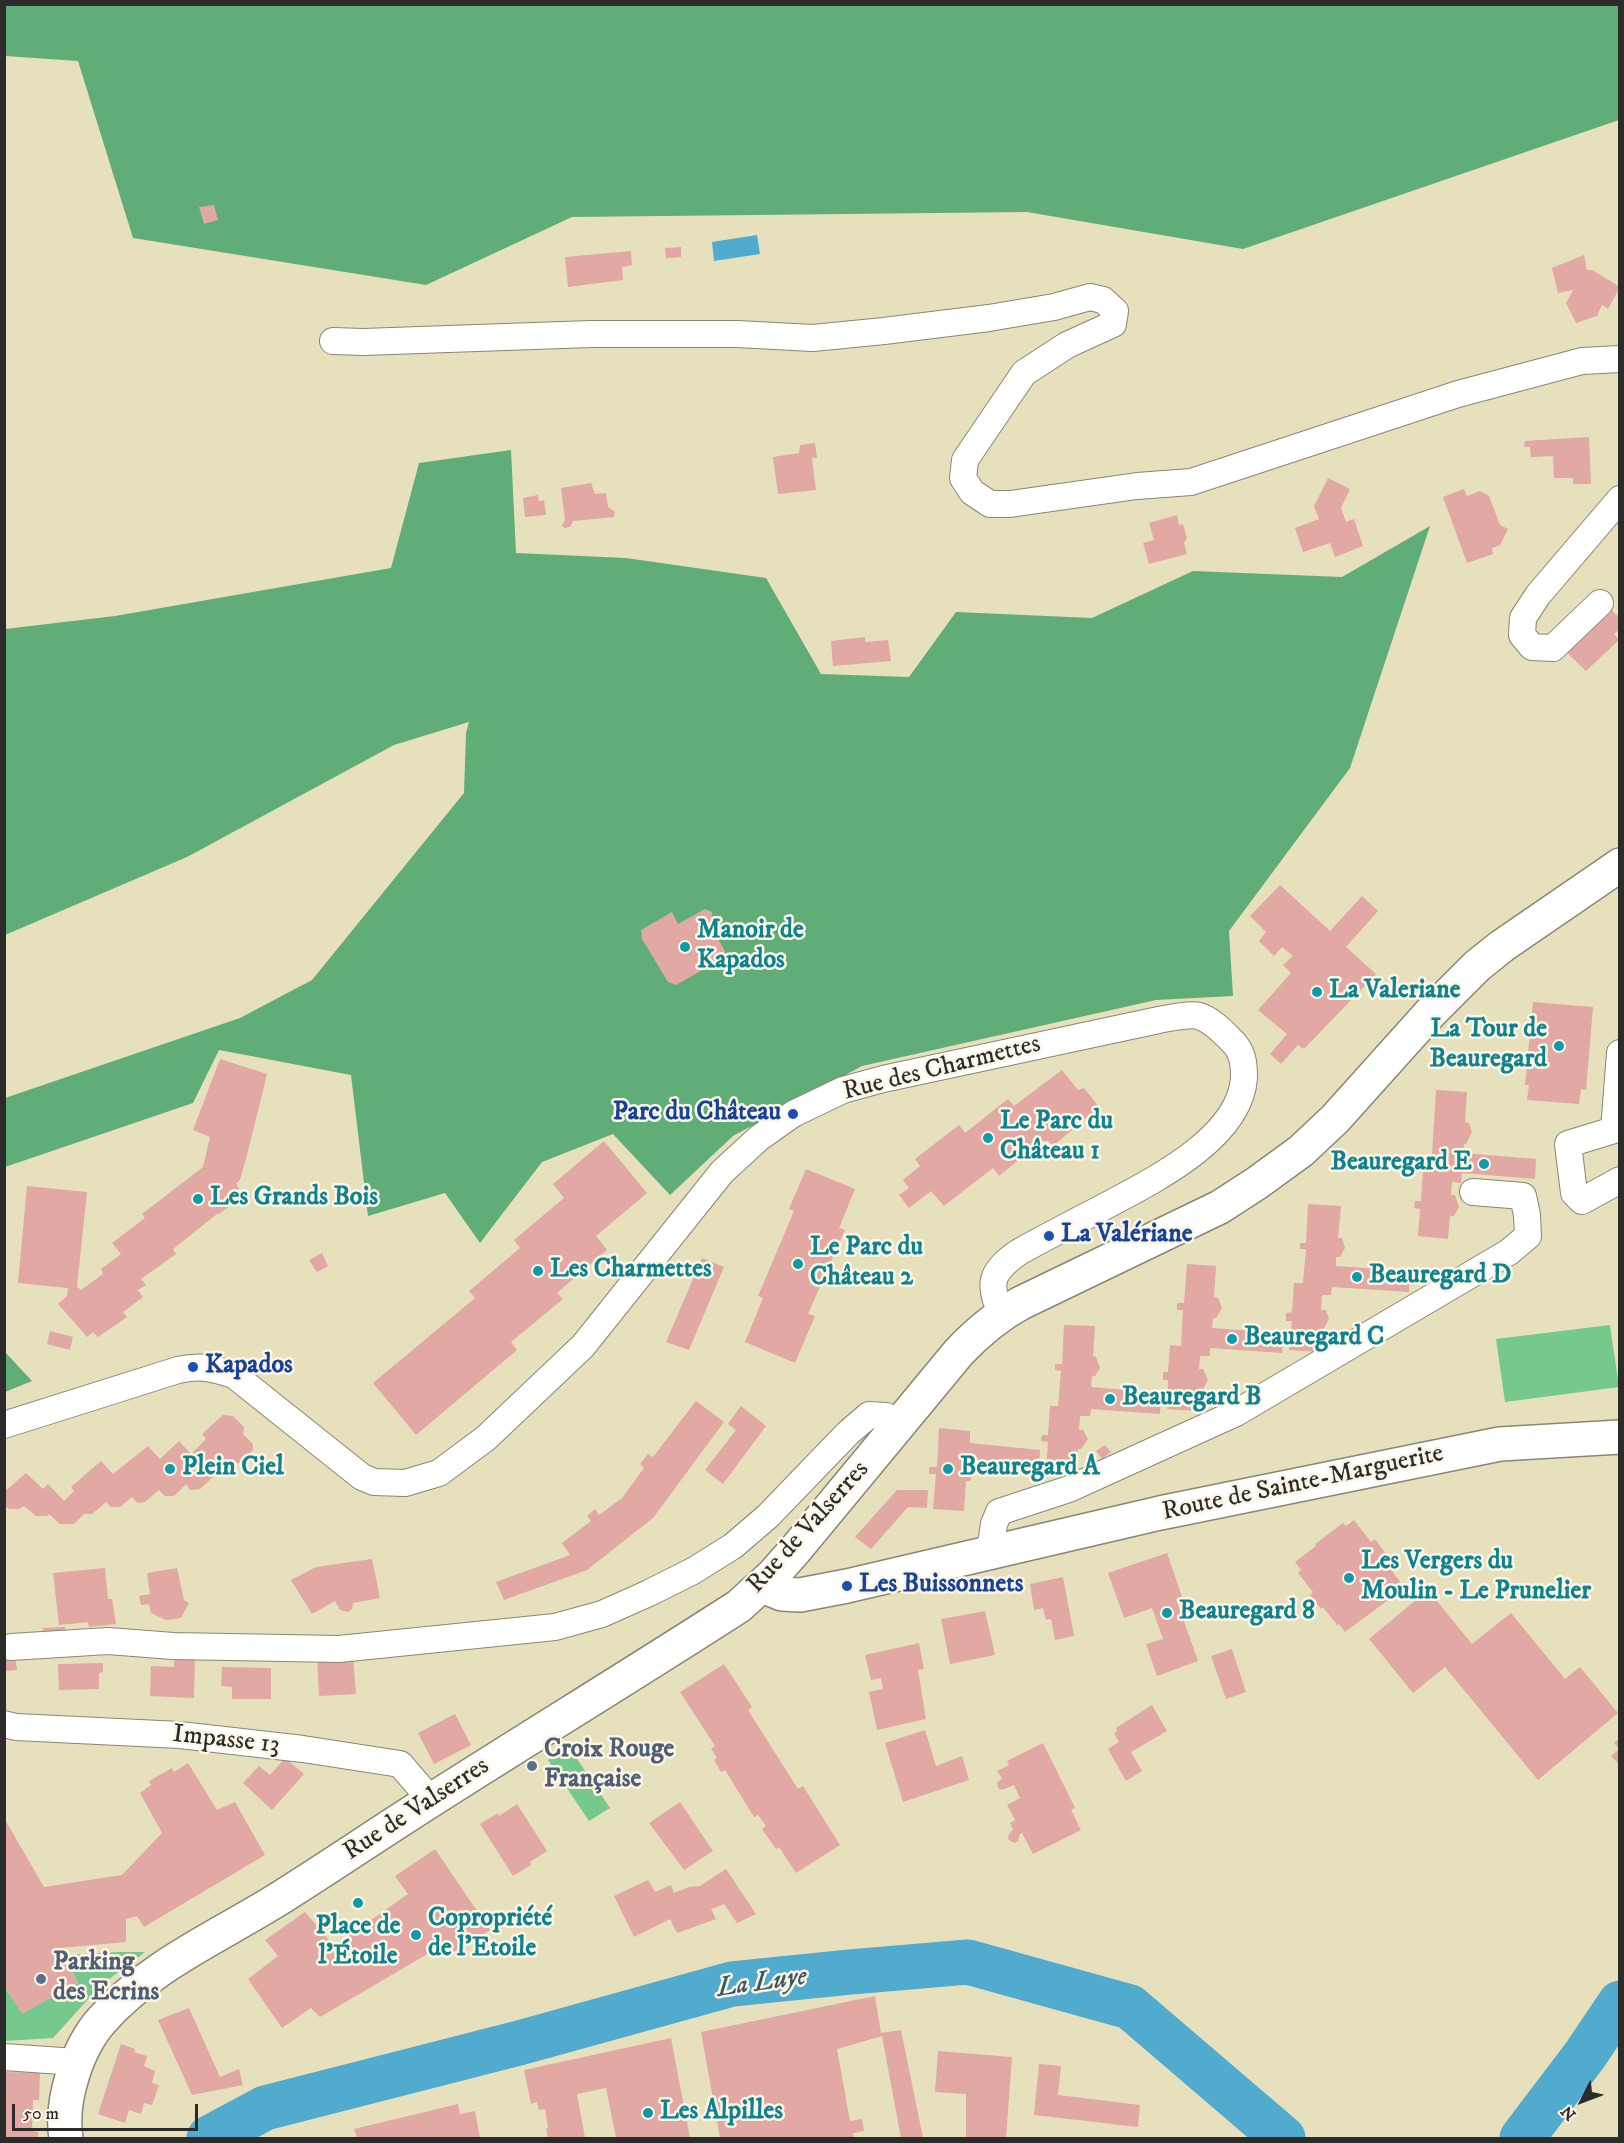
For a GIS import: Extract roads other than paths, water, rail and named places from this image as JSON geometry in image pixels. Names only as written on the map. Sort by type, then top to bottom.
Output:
[{"type":"street","points":[[333,341],[363,342],[591,334],[737,334],[813,338],[989,318],[1054,307],[1090,297],[1103,300],[1115,311],[1113,324],[1067,345],[1024,373],[965,460],[963,478],[972,492],[990,504],[1010,504],[1137,486],[1191,482],[1458,394],[1582,361],[1620,358]]},
{"type":"street","points":[[1600,603],[1553,648],[1532,647],[1522,635],[1523,618],[1538,595],[1620,499]]},
{"type":"street","name":"Rue de Valserres","points":[[65,2137],[66,2109],[76,2062],[100,2022],[131,1991],[187,1952],[263,1909],[431,1800],[730,1612],[762,1586],[796,1549],[978,1332],[1002,1314],[1220,1207],[1301,1151],[1335,1119],[1432,1011],[1477,966],[1620,864]]},
{"type":"street","name":"Rue des Charmettes","points":[[4,1425],[178,1371],[194,1367],[210,1367],[234,1375],[362,1477],[374,1482],[405,1483],[439,1473],[486,1438],[583,1346],[722,1172],[759,1138],[793,1114],[843,1090],[883,1079],[1172,1017],[1199,1016],[1218,1027],[1235,1044],[1245,1061],[1243,1087],[1235,1108],[1221,1127],[1183,1161],[1147,1184],[1019,1252],[1005,1262],[998,1269],[993,1283],[996,1303],[1002,1314]]},
{"type":"street","points":[[1620,1053],[1614,1130],[1568,1144],[1574,1193],[1582,1201],[1620,1180]]},
{"type":"street","points":[[990,1551],[994,1524],[999,1512],[1069,1489],[1236,1413],[1509,1252],[1528,1236],[1524,1196],[1473,1192]]},
{"type":"street","points":[[11,1647],[108,1641],[173,1646],[339,1649],[555,1627],[602,1614],[649,1593],[693,1571],[733,1546],[768,1516],[848,1433],[869,1415],[886,1416],[900,1425]]},
{"type":"street","name":"Route de Sainte-Marguerite","points":[[762,1586],[782,1594],[800,1595],[881,1579],[990,1551],[1160,1513],[1500,1444],[1620,1437]]},
{"type":"street","name":"Impasse 13","points":[[4,1724],[16,1727],[180,1735],[303,1749],[400,1764],[431,1800]]},
{"type":"street","points":[[4,2057],[76,2062]]},
{"type":"water","points":[[757,235],[760,254],[714,261],[712,242]]},
{"type":"waterway","name":"La Luye","points":[[209,2138],[265,2108],[519,2043],[732,1984],[968,1962],[1130,2007],[1283,2138]]},
{"type":"waterway","name":"La Luye","points":[[1522,2138],[1585,2055],[1620,2003]]},
{"type":"place","name":"Manoir de Kapados","points":[[685,947]]},
{"type":"place","name":"La Valeriane","points":[[1317,992]]},
{"type":"place","name":"La Tour de Beauregard","points":[[1559,1046]]},
{"type":"place","name":"Parc du Château","points":[[793,1114]]},
{"type":"place","name":"Le Parc du Château 1","points":[[988,1138]]},
{"type":"place","name":"Beauregard E","points":[[1484,1164]]},
{"type":"place","name":"Les Grands Bois","points":[[198,1199]]},
{"type":"place","name":"La Valériane","points":[[1049,1236]]},
{"type":"place","name":"Le Parc du Château 2","points":[[798,1264]]},
{"type":"place","name":"Les Charmettes","points":[[538,1271]]},
{"type":"place","name":"Beauregard D","points":[[1357,1277]]},
{"type":"place","name":"Beauregard C","points":[[1232,1339]]},
{"type":"place","name":"Kapados","points":[[193,1367]]},
{"type":"place","name":"Beauregard B","points":[[1110,1399]]},
{"type":"place","name":"Plein Ciel","points":[[170,1469]]},
{"type":"place","name":"Beauregard A","points":[[948,1469]]},
{"type":"place","name":"Les Vergers du Moulin - Le Prunelier","points":[[1349,1578]]},
{"type":"place","name":"Les Buissonnets","points":[[847,1586]]},
{"type":"place","name":"Beauregard 8","points":[[1167,1613]]},
{"type":"place","name":"Croix Rouge Française","points":[[532,1766]]},
{"type":"place","name":"Place de l'Étoile","points":[[358,1903]]},
{"type":"place","name":"Copropriété de l'Etoile","points":[[416,1935]]},
{"type":"place","name":"Parking des Ecrins","points":[[41,1979]]},
{"type":"place","name":"Les Alpilles","points":[[648,2113]]}]
